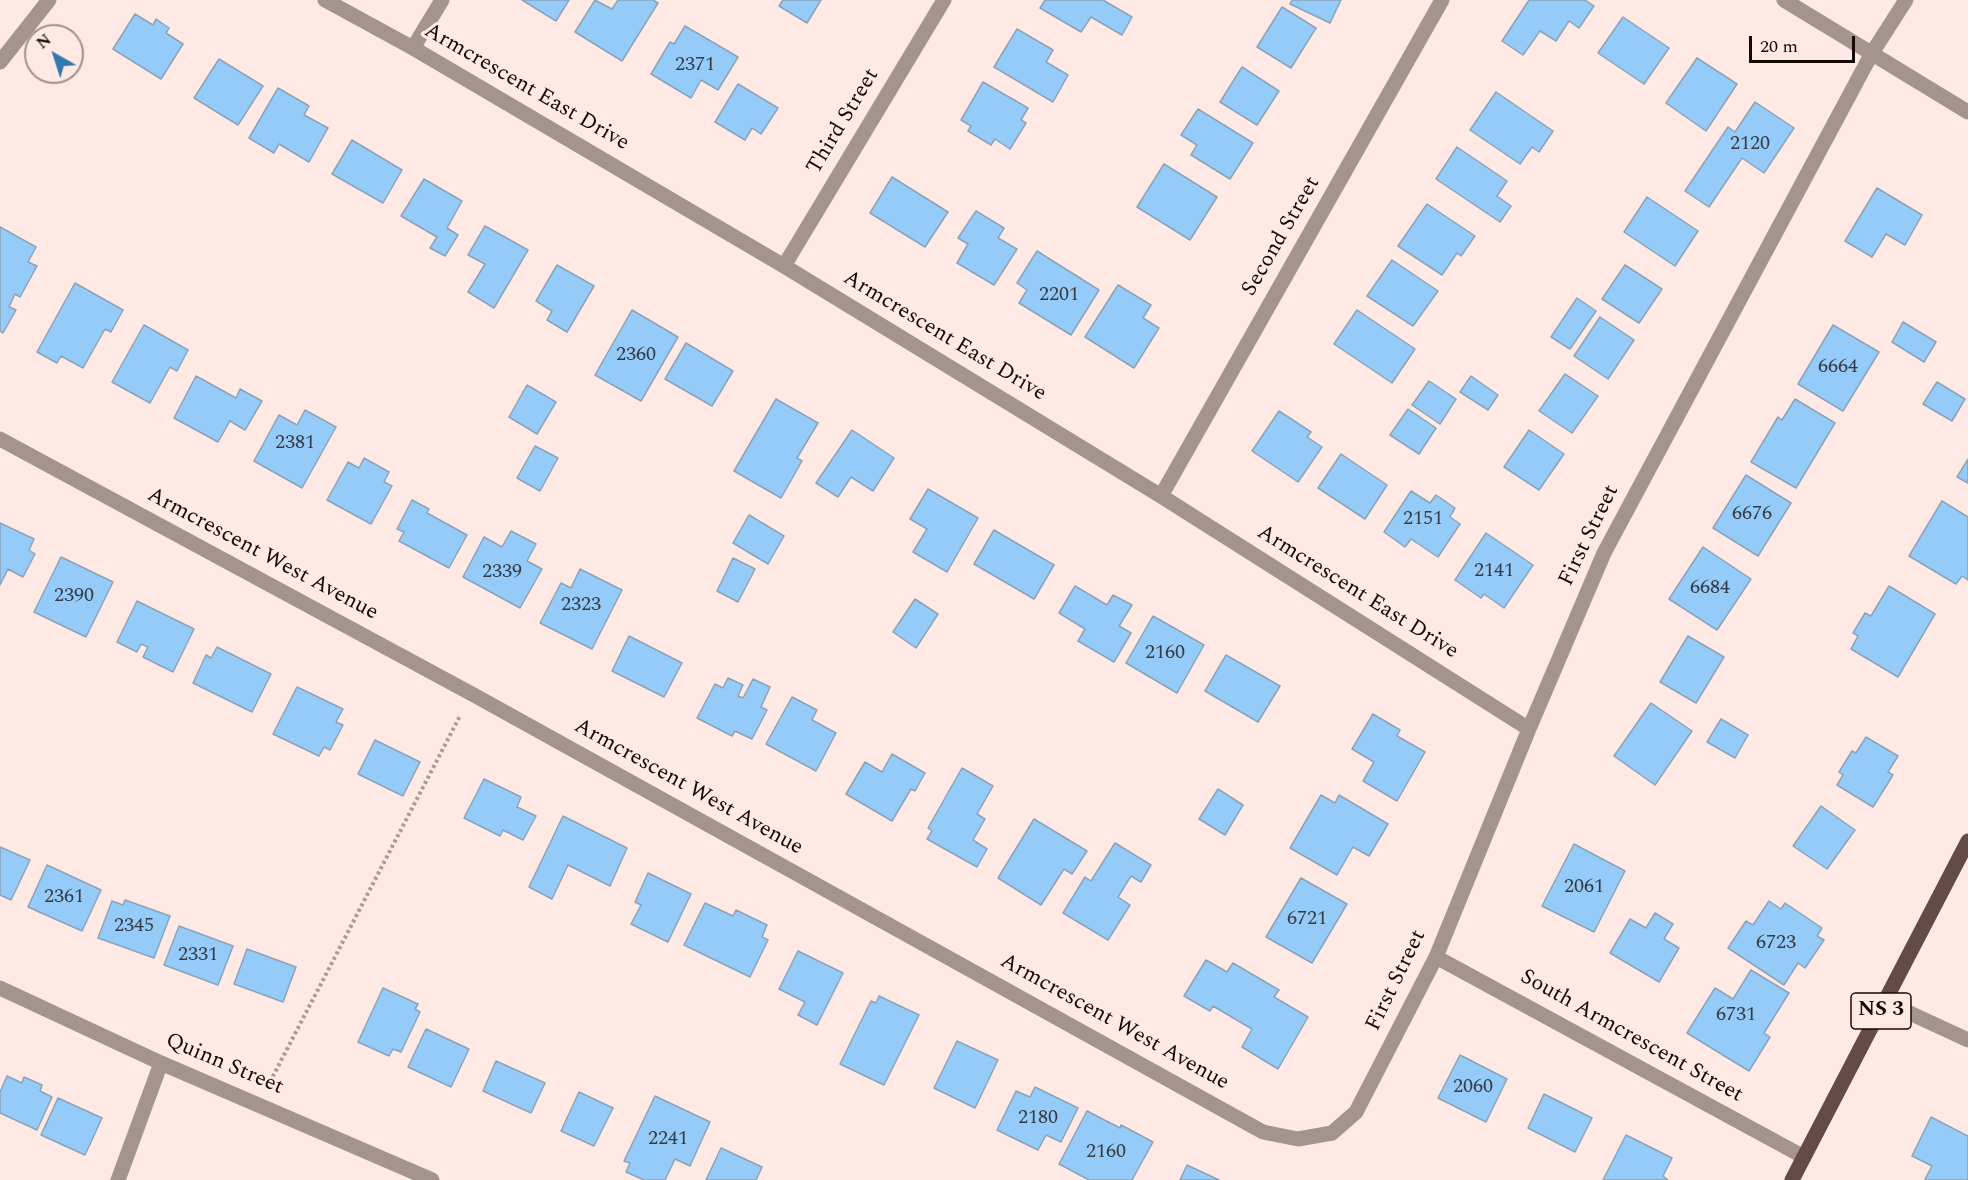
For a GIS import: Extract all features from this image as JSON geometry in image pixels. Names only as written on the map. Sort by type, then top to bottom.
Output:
[{"type":"main road","name":"NS 3","points":[[1792,1180],[1968,841]]},
{"type":"street","points":[[0,62],[49,0]]},
{"type":"street","name":"Armcrescent East Drive","points":[[325,0],[413,48],[784,266],[1161,496],[1529,729]]},
{"type":"street","points":[[413,48],[442,0]]},
{"type":"street","name":"Third Street","points":[[784,266],[944,0]]},
{"type":"street","name":"Second Street","points":[[1161,496],[1442,0]]},
{"type":"street","points":[[1784,0],[1968,112]]},
{"type":"street","name":"First Street","points":[[1356,1112],[1436,957],[1604,553],[1872,53],[1906,0]]},
{"type":"street","name":"Armcrescent West Avenue","points":[[0,438],[472,694],[1263,1132],[1298,1139],[1332,1133],[1356,1112]]},
{"type":"street","name":"South Armcrescent Street","points":[[1436,957],[1804,1157]]},
{"type":"street","name":"Quinn Street","points":[[0,988],[161,1063],[432,1180]]},
{"type":"street","points":[[1886,1002],[1968,1040]]},
{"type":"street","points":[[118,1180],[161,1063]]},
{"type":"path","points":[[259,1104],[472,694]]},
{"type":"building","points":[[522,0],[569,0],[556,21]]},
{"type":"building","points":[[595,0],[612,9],[618,0],[653,0],[658,3],[622,61],[575,32]]},
{"type":"building","points":[[783,0],[821,0],[807,23],[779,6]]},
{"type":"building","points":[[1045,0],[1103,0],[1132,17],[1122,35],[1091,17],[1081,32],[1040,8]]},
{"type":"building","points":[[1292,0],[1341,0],[1330,23],[1290,4]]},
{"type":"building","points":[[1529,0],[1585,0],[1594,6],[1579,28],[1569,21],[1556,41],[1540,31],[1523,55],[1502,41]]},
{"type":"building","points":[[1282,7],[1316,28],[1291,68],[1257,47]]},
{"type":"building","points":[[135,14],[153,25],[156,19],[169,28],[166,33],[183,44],[161,79],[113,49]]},
{"type":"building","points":[[1623,17],[1669,48],[1644,84],[1598,53]]},
{"type":"building","points":[[685,26],[738,57],[718,90],[701,80],[691,98],[651,74],[670,42],[674,44]]},
{"type":"building","points":[[1017,29],[1053,50],[1046,62],[1068,75],[1053,102],[994,67]]},
{"type":"building","points":[[1697,58],[1737,84],[1706,131],[1666,103]]},
{"type":"building","points":[[219,59],[263,86],[238,125],[194,98]]},
{"type":"building","points":[[1242,67],[1279,91],[1257,125],[1220,102]]},
{"type":"building","points":[[983,82],[1028,108],[1021,120],[1026,123],[1010,149],[995,139],[991,145],[968,131],[971,126],[961,120]]},
{"type":"building","points":[[738,84],[778,108],[761,134],[752,128],[745,140],[715,122]]},
{"type":"building","points":[[278,88],[309,106],[304,115],[328,128],[309,162],[279,144],[274,153],[249,138]]},
{"type":"building","points":[[1496,92],[1553,131],[1539,152],[1532,147],[1520,164],[1470,130]]},
{"type":"building","points":[[1755,102],[1794,128],[1764,173],[1742,158],[1709,207],[1685,191],[1728,127],[1735,132]]},
{"type":"building","points":[[1198,109],[1253,143],[1230,179],[1191,155],[1197,145],[1181,135]]},
{"type":"building","points":[[352,140],[402,170],[383,203],[332,174]]},
{"type":"building","points":[[1457,147],[1507,181],[1497,196],[1511,206],[1500,222],[1436,179]]},
{"type":"building","points":[[1164,164],[1217,197],[1190,240],[1137,207]]},
{"type":"building","points":[[892,177],[948,212],[925,247],[870,213]]},
{"type":"building","points":[[424,179],[462,201],[447,228],[458,235],[445,256],[430,248],[437,237],[401,216]]},
{"type":"building","points":[[1877,188],[1922,215],[1905,245],[1886,234],[1872,257],[1845,241]]},
{"type":"building","points":[[1647,197],[1698,231],[1675,266],[1624,232]]},
{"type":"building","points":[[1427,204],[1475,236],[1461,256],[1457,253],[1442,275],[1398,246]]},
{"type":"building","points":[[976,211],[1004,228],[998,238],[1017,249],[994,285],[957,263],[968,244],[958,238]]},
{"type":"building","points":[[485,226],[528,250],[494,308],[468,292],[485,264],[468,255]]},
{"type":"building","points":[[0,227],[36,247],[28,262],[37,266],[20,297],[15,294],[9,307],[16,310],[3,333],[0,331]]},
{"type":"building","points":[[1037,251],[1099,290],[1071,335],[1019,303],[1027,290],[1017,283]]},
{"type":"building","points":[[1392,260],[1438,291],[1413,326],[1367,296]]},
{"type":"building","points":[[557,265],[594,286],[567,332],[547,320],[552,311],[536,301]]},
{"type":"building","points":[[1625,265],[1662,289],[1639,323],[1602,299]]},
{"type":"building","points":[[75,283],[123,310],[111,332],[105,329],[83,368],[61,356],[57,363],[37,352]]},
{"type":"building","points":[[1118,285],[1151,305],[1143,318],[1159,328],[1134,368],[1085,337]]},
{"type":"building","points":[[1577,298],[1596,311],[1570,349],[1551,337]]},
{"type":"building","points":[[632,310],[678,337],[641,401],[595,375]]},
{"type":"building","points":[[1357,310],[1415,349],[1392,383],[1334,344]]},
{"type":"building","points":[[1600,317],[1634,340],[1608,379],[1574,356]]},
{"type":"building","points":[[1903,322],[1936,342],[1924,362],[1892,342]]},
{"type":"building","points":[[144,325],[188,350],[177,371],[170,367],[150,403],[112,382]]},
{"type":"building","points":[[1833,325],[1879,352],[1843,411],[1798,384]]},
{"type":"building","points":[[686,343],[733,371],[712,406],[665,379]]},
{"type":"building","points":[[1565,374],[1598,396],[1572,433],[1539,411]]},
{"type":"building","points":[[196,376],[236,398],[240,389],[262,401],[245,430],[230,421],[218,442],[174,418]]},
{"type":"building","points":[[1471,376],[1498,395],[1488,410],[1460,392]]},
{"type":"building","points":[[1429,381],[1456,399],[1440,424],[1412,405]]},
{"type":"building","points":[[1937,382],[1965,399],[1952,421],[1923,404]]},
{"type":"building","points":[[527,385],[556,402],[537,434],[509,417]]},
{"type":"building","points":[[776,399],[818,423],[797,458],[802,461],[781,498],[734,471]]},
{"type":"building","points":[[1795,399],[1835,423],[1796,488],[1751,462],[1778,417],[1782,420]]},
{"type":"building","points":[[1408,409],[1436,428],[1419,454],[1390,435]]},
{"type":"building","points":[[305,410],[336,427],[302,488],[254,461],[279,415],[297,425]]},
{"type":"building","points":[[1279,411],[1311,432],[1307,437],[1322,447],[1298,482],[1252,451]]},
{"type":"building","points":[[852,430],[894,458],[873,491],[851,477],[838,497],[816,483]]},
{"type":"building","points":[[1529,430],[1564,454],[1539,490],[1504,467]]},
{"type":"building","points":[[535,446],[558,458],[540,491],[517,478]]},
{"type":"building","points":[[1341,454],[1387,485],[1365,519],[1318,488]]},
{"type":"building","points":[[364,458],[389,472],[384,482],[392,486],[371,524],[327,500],[348,462],[359,468]]},
{"type":"building","points":[[1968,459],[1968,483],[1957,477]]},
{"type":"building","points":[[1746,475],[1791,503],[1758,556],[1713,528]]},
{"type":"building","points":[[928,489],[978,518],[947,572],[913,552],[927,529],[910,519]]},
{"type":"building","points":[[1411,491],[1430,503],[1436,495],[1455,508],[1450,517],[1460,524],[1438,557],[1411,539],[1405,547],[1384,532]]},
{"type":"building","points":[[412,500],[429,509],[427,513],[467,535],[449,568],[399,541],[404,532],[397,529]]},
{"type":"building","points":[[1942,501],[1968,517],[1968,580],[1962,576],[1956,584],[1909,556]]},
{"type":"building","points":[[749,515],[784,536],[768,564],[733,543]]},
{"type":"building","points":[[0,523],[34,539],[29,550],[35,554],[23,577],[8,569],[0,585]]},
{"type":"building","points":[[994,530],[1054,565],[1034,599],[974,564]]},
{"type":"building","points":[[511,531],[536,544],[527,561],[542,569],[520,608],[463,577],[484,537],[502,547]]},
{"type":"building","points":[[1486,533],[1533,565],[1504,608],[1484,594],[1481,598],[1455,580]]},
{"type":"building","points":[[1703,547],[1751,579],[1717,630],[1669,599]]},
{"type":"building","points":[[61,557],[113,582],[86,637],[34,612]]},
{"type":"building","points":[[733,558],[755,569],[738,602],[717,591]]},
{"type":"building","points":[[580,569],[622,590],[592,649],[540,623],[561,583],[571,588]]},
{"type":"building","points":[[1075,586],[1107,605],[1113,595],[1132,605],[1119,626],[1131,633],[1114,662],[1078,641],[1085,629],[1059,613]]},
{"type":"building","points":[[1889,586],[1935,614],[1898,677],[1851,649],[1858,636],[1853,633],[1865,613],[1871,616]]},
{"type":"building","points":[[915,599],[938,614],[916,648],[893,632]]},
{"type":"building","points":[[137,601],[194,629],[173,672],[143,657],[148,647],[141,644],[137,652],[117,642]]},
{"type":"building","points":[[1153,616],[1204,645],[1177,693],[1126,663]]},
{"type":"building","points":[[629,636],[682,663],[664,697],[612,671]]},
{"type":"building","points":[[1688,636],[1724,657],[1696,703],[1660,682]]},
{"type":"building","points":[[217,647],[271,674],[252,712],[193,683],[206,655],[211,658]]},
{"type":"building","points":[[1226,655],[1280,686],[1258,722],[1205,691]]},
{"type":"building","points":[[728,678],[743,685],[738,696],[743,698],[753,679],[770,687],[761,707],[767,710],[752,739],[735,731],[732,736],[697,718],[715,684],[723,688]]},
{"type":"building","points":[[297,687],[343,709],[336,722],[343,725],[330,750],[324,747],[319,756],[273,734]]},
{"type":"building","points":[[792,697],[817,710],[812,720],[836,733],[816,771],[766,744]]},
{"type":"building","points":[[1651,703],[1692,731],[1655,785],[1614,756]]},
{"type":"building","points":[[1373,714],[1400,730],[1397,736],[1425,752],[1397,801],[1363,781],[1374,762],[1352,749]]},
{"type":"building","points":[[1721,719],[1748,735],[1735,758],[1707,742]]},
{"type":"building","points":[[1866,737],[1898,756],[1888,772],[1893,775],[1873,807],[1837,785],[1843,775],[1839,772],[1852,751],[1856,753]]},
{"type":"building","points":[[375,740],[420,762],[403,796],[358,774]]},
{"type":"building","points":[[892,754],[925,773],[915,791],[911,789],[892,821],[846,794],[865,762],[882,772]]},
{"type":"building","points":[[962,768],[993,786],[977,814],[985,819],[973,840],[987,849],[977,867],[927,839],[932,831],[928,828]]},
{"type":"building","points":[[484,779],[521,797],[517,807],[536,816],[523,840],[503,830],[500,836],[464,818]]},
{"type":"building","points":[[1218,789],[1243,805],[1225,835],[1199,819]]},
{"type":"building","points":[[1321,795],[1335,803],[1339,795],[1388,824],[1369,856],[1353,847],[1337,875],[1290,848]]},
{"type":"building","points":[[1821,806],[1855,830],[1827,869],[1793,846]]},
{"type":"building","points":[[563,816],[627,848],[610,886],[568,865],[552,899],[529,887]]},
{"type":"building","points":[[1034,819],[1087,851],[1072,874],[1064,869],[1041,905],[998,878]]},
{"type":"building","points":[[1115,843],[1151,865],[1141,882],[1131,876],[1118,897],[1130,905],[1108,940],[1063,913],[1085,877],[1091,881]]},
{"type":"building","points":[[1574,844],[1625,871],[1594,932],[1542,906]]},
{"type":"building","points":[[0,847],[30,860],[11,900],[0,895]]},
{"type":"building","points":[[47,865],[101,890],[82,931],[28,907]]},
{"type":"building","points":[[648,873],[691,894],[668,942],[631,924],[641,905],[635,902]]},
{"type":"building","points":[[1301,878],[1347,904],[1312,963],[1266,937]]},
{"type":"building","points":[[125,900],[170,916],[154,958],[98,938],[112,901],[123,905]]},
{"type":"building","points":[[1769,901],[1781,909],[1785,903],[1822,928],[1817,936],[1824,940],[1805,968],[1798,963],[1784,985],[1728,948],[1746,921],[1753,925]]},
{"type":"building","points":[[705,903],[733,916],[736,910],[767,925],[762,937],[768,940],[750,977],[684,945]]},
{"type":"building","points":[[1655,913],[1673,924],[1664,939],[1679,948],[1659,982],[1610,953],[1630,919],[1646,928]]},
{"type":"building","points":[[179,926],[233,946],[218,985],[164,965]]},
{"type":"building","points":[[247,949],[296,967],[283,1002],[234,984]]},
{"type":"building","points":[[798,951],[843,973],[817,1025],[798,1015],[805,1002],[779,989]]},
{"type":"building","points":[[1206,960],[1227,972],[1233,963],[1279,990],[1274,997],[1308,1017],[1278,1069],[1242,1047],[1252,1029],[1213,1006],[1210,1011],[1184,996]]},
{"type":"building","points":[[1751,970],[1789,993],[1764,1033],[1770,1037],[1749,1071],[1687,1033],[1715,988],[1733,999]]},
{"type":"building","points":[[383,988],[418,1004],[415,1009],[420,1012],[401,1052],[393,1049],[389,1056],[358,1042]]},
{"type":"building","points":[[879,996],[919,1015],[884,1085],[840,1064],[871,1001],[876,1003]]},
{"type":"building","points":[[426,1029],[469,1049],[451,1087],[408,1067]]},
{"type":"building","points":[[957,1041],[998,1060],[975,1108],[934,1088]]},
{"type":"building","points":[[1460,1055],[1507,1079],[1486,1122],[1438,1098]]},
{"type":"building","points":[[496,1061],[545,1083],[531,1113],[483,1091]]},
{"type":"building","points":[[7,1076],[22,1083],[24,1077],[42,1085],[40,1091],[52,1097],[37,1130],[0,1113],[0,1092]]},
{"type":"building","points":[[1035,1087],[1078,1108],[1061,1142],[1046,1135],[1038,1150],[997,1130],[1016,1091],[1030,1097]]},
{"type":"building","points":[[579,1092],[613,1108],[594,1146],[561,1131]]},
{"type":"building","points":[[1544,1094],[1592,1118],[1575,1152],[1528,1128]]},
{"type":"building","points":[[655,1096],[710,1122],[690,1166],[675,1159],[665,1180],[644,1180],[626,1172],[630,1163],[624,1161]]},
{"type":"building","points":[[58,1098],[102,1118],[85,1155],[41,1135]]},
{"type":"building","points":[[1087,1111],[1153,1142],[1132,1180],[1089,1180],[1059,1164]]},
{"type":"building","points":[[1931,1117],[1968,1136],[1968,1180],[1925,1179],[1932,1166],[1912,1156]]},
{"type":"building","points":[[1626,1135],[1672,1158],[1663,1176],[1668,1180],[1603,1180]]},
{"type":"building","points":[[721,1148],[762,1167],[756,1180],[706,1180]]},
{"type":"building","points":[[1187,1165],[1219,1180],[1180,1180]]}]
